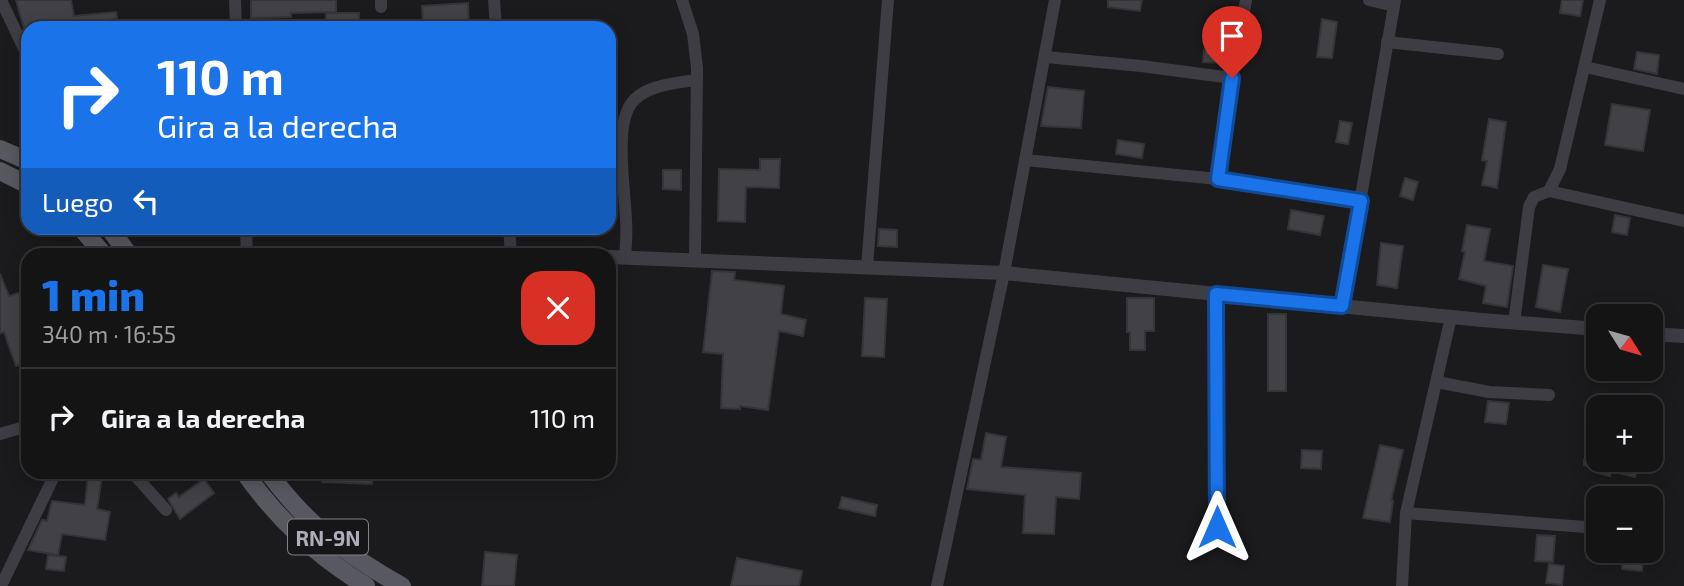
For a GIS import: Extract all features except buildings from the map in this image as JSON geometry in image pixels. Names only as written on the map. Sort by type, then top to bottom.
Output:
[{"type":"main road","points":[[0,149],[21,158]]},
{"type":"main road","points":[[0,171],[21,182]]},
{"type":"main road","name":"RN-9N","points":[[249,479],[295,534],[326,561],[366,586]]},
{"type":"main road","name":"RN-9N","points":[[274,479],[310,523],[351,555],[402,586]]},
{"type":"street","points":[[1,0],[21,42]]},
{"type":"street","points":[[234,0],[236,21]]},
{"type":"street","points":[[494,0],[496,21]]},
{"type":"street","points":[[682,0],[693,34],[697,80],[695,260]]},
{"type":"street","points":[[867,267],[888,0]]},
{"type":"street","points":[[937,586],[1004,273],[1055,0]]},
{"type":"street","points":[[1218,179],[1246,0]]},
{"type":"street","points":[[1342,306],[1395,3],[1369,0]]},
{"type":"street","points":[[1549,191],[1560,169],[1600,0]]},
{"type":"street","points":[[1387,42],[1497,54]]},
{"type":"street","points":[[1046,57],[1232,78]]},
{"type":"street","points":[[1585,67],[1684,89]]},
{"type":"street","points":[[625,257],[623,149],[624,126],[629,106],[643,93],[660,86],[697,80]]},
{"type":"street","points":[[1026,160],[1218,179],[1361,201]]},
{"type":"street","points":[[1514,323],[1529,207],[1534,197],[1549,191],[1684,221]]},
{"type":"street","points":[[616,257],[1004,273],[1586,329]]},
{"type":"street","points":[[1216,294],[1217,527]]},
{"type":"street","points":[[1402,586],[1406,513],[1451,317]]},
{"type":"street","points":[[1663,335],[1684,336]]},
{"type":"street","points":[[1437,382],[1489,393],[1549,395]]},
{"type":"street","points":[[0,434],[21,428]]},
{"type":"street","points":[[1,586],[54,479]]},
{"type":"street","points":[[138,479],[166,510]]},
{"type":"street","points":[[1406,513],[1586,527]]},
{"type":"route","points":[[1217,527],[1216,294],[1342,306],[1361,201],[1218,179],[1232,78]]}]
